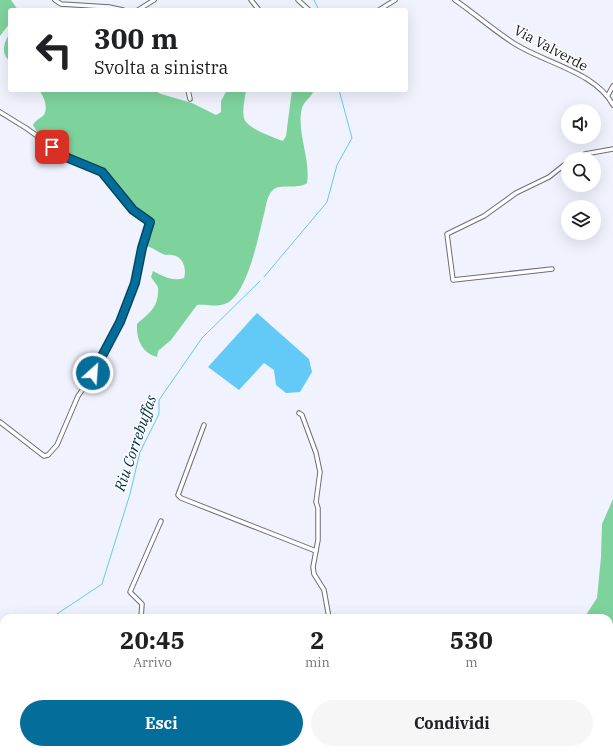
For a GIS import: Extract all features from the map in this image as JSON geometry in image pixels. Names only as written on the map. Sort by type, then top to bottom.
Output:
[{"type":"street","points":[[55,0],[61,4],[114,8]]},
{"type":"street","points":[[141,8],[154,0]]},
{"type":"street","points":[[251,0],[257,8]]},
{"type":"street","points":[[298,0],[307,8]]},
{"type":"street","points":[[382,8],[395,0]]},
{"type":"street","name":"Via Valverde","points":[[455,0],[513,43],[593,82],[608,96],[613,105]]},
{"type":"street","points":[[608,96],[613,86]]},
{"type":"street","points":[[188,92],[190,99]]},
{"type":"street","points":[[0,112],[26,128],[68,158],[102,172],[133,210],[148,220],[151,225],[145,236],[135,283],[120,322],[88,382],[78,396],[57,445],[48,455],[44,456],[0,422]]},
{"type":"street","points":[[596,152],[613,149]]},
{"type":"street","points":[[552,269],[453,280],[447,234],[484,216],[516,193],[549,177],[561,168]]},
{"type":"street","points":[[299,413],[302,415],[307,428],[320,472],[316,502],[318,508],[318,532],[313,567],[314,574],[324,590],[328,614]]},
{"type":"street","points":[[204,425],[177,494],[181,498],[316,551]]},
{"type":"street","points":[[141,614],[142,604],[130,592],[161,521]]},
{"type":"green space","points":[[0,0],[11,0],[17,8],[8,8],[8,26],[0,36]]},
{"type":"green space","points":[[8,36],[8,59],[4,51]]},
{"type":"green space","points":[[40,92],[157,92],[192,103],[216,115],[221,112],[221,101],[226,92],[246,92],[243,111],[246,122],[255,129],[283,141],[286,136],[292,92],[313,92],[304,103],[301,117],[302,136],[308,174],[307,183],[298,186],[280,187],[273,190],[266,203],[251,265],[246,277],[234,297],[227,303],[216,306],[197,305],[171,340],[158,351],[157,357],[147,352],[141,345],[137,324],[150,313],[157,300],[158,287],[151,277],[153,271],[172,279],[180,279],[184,278],[185,274],[183,264],[176,256],[164,255],[151,247],[146,246],[153,227],[152,223],[138,212],[103,169],[86,161],[64,154],[38,134],[33,125],[45,113],[46,106]]},
{"type":"green space","points":[[613,499],[613,614],[587,614],[597,598],[601,557],[602,524]]},
{"type":"water","points":[[257,313],[309,359],[312,372],[300,392],[286,393],[276,385],[274,370],[264,363],[239,390],[208,367]]},
{"type":"waterway","name":"Riu Correbuffas","points":[[314,0],[318,8]]},
{"type":"waterway","name":"Riu Correbuffas","points":[[264,277],[327,202],[337,165],[352,138],[340,92]]},
{"type":"waterway","name":"Riu Correbuffas","points":[[57,614],[102,584],[130,494],[140,452],[159,414],[159,400],[202,338],[260,281]]},
{"type":"route","points":[[52,147],[68,158],[102,172],[112,187],[124,197],[133,210],[148,220],[151,225],[145,236],[135,283],[120,322],[93,373]]}]
